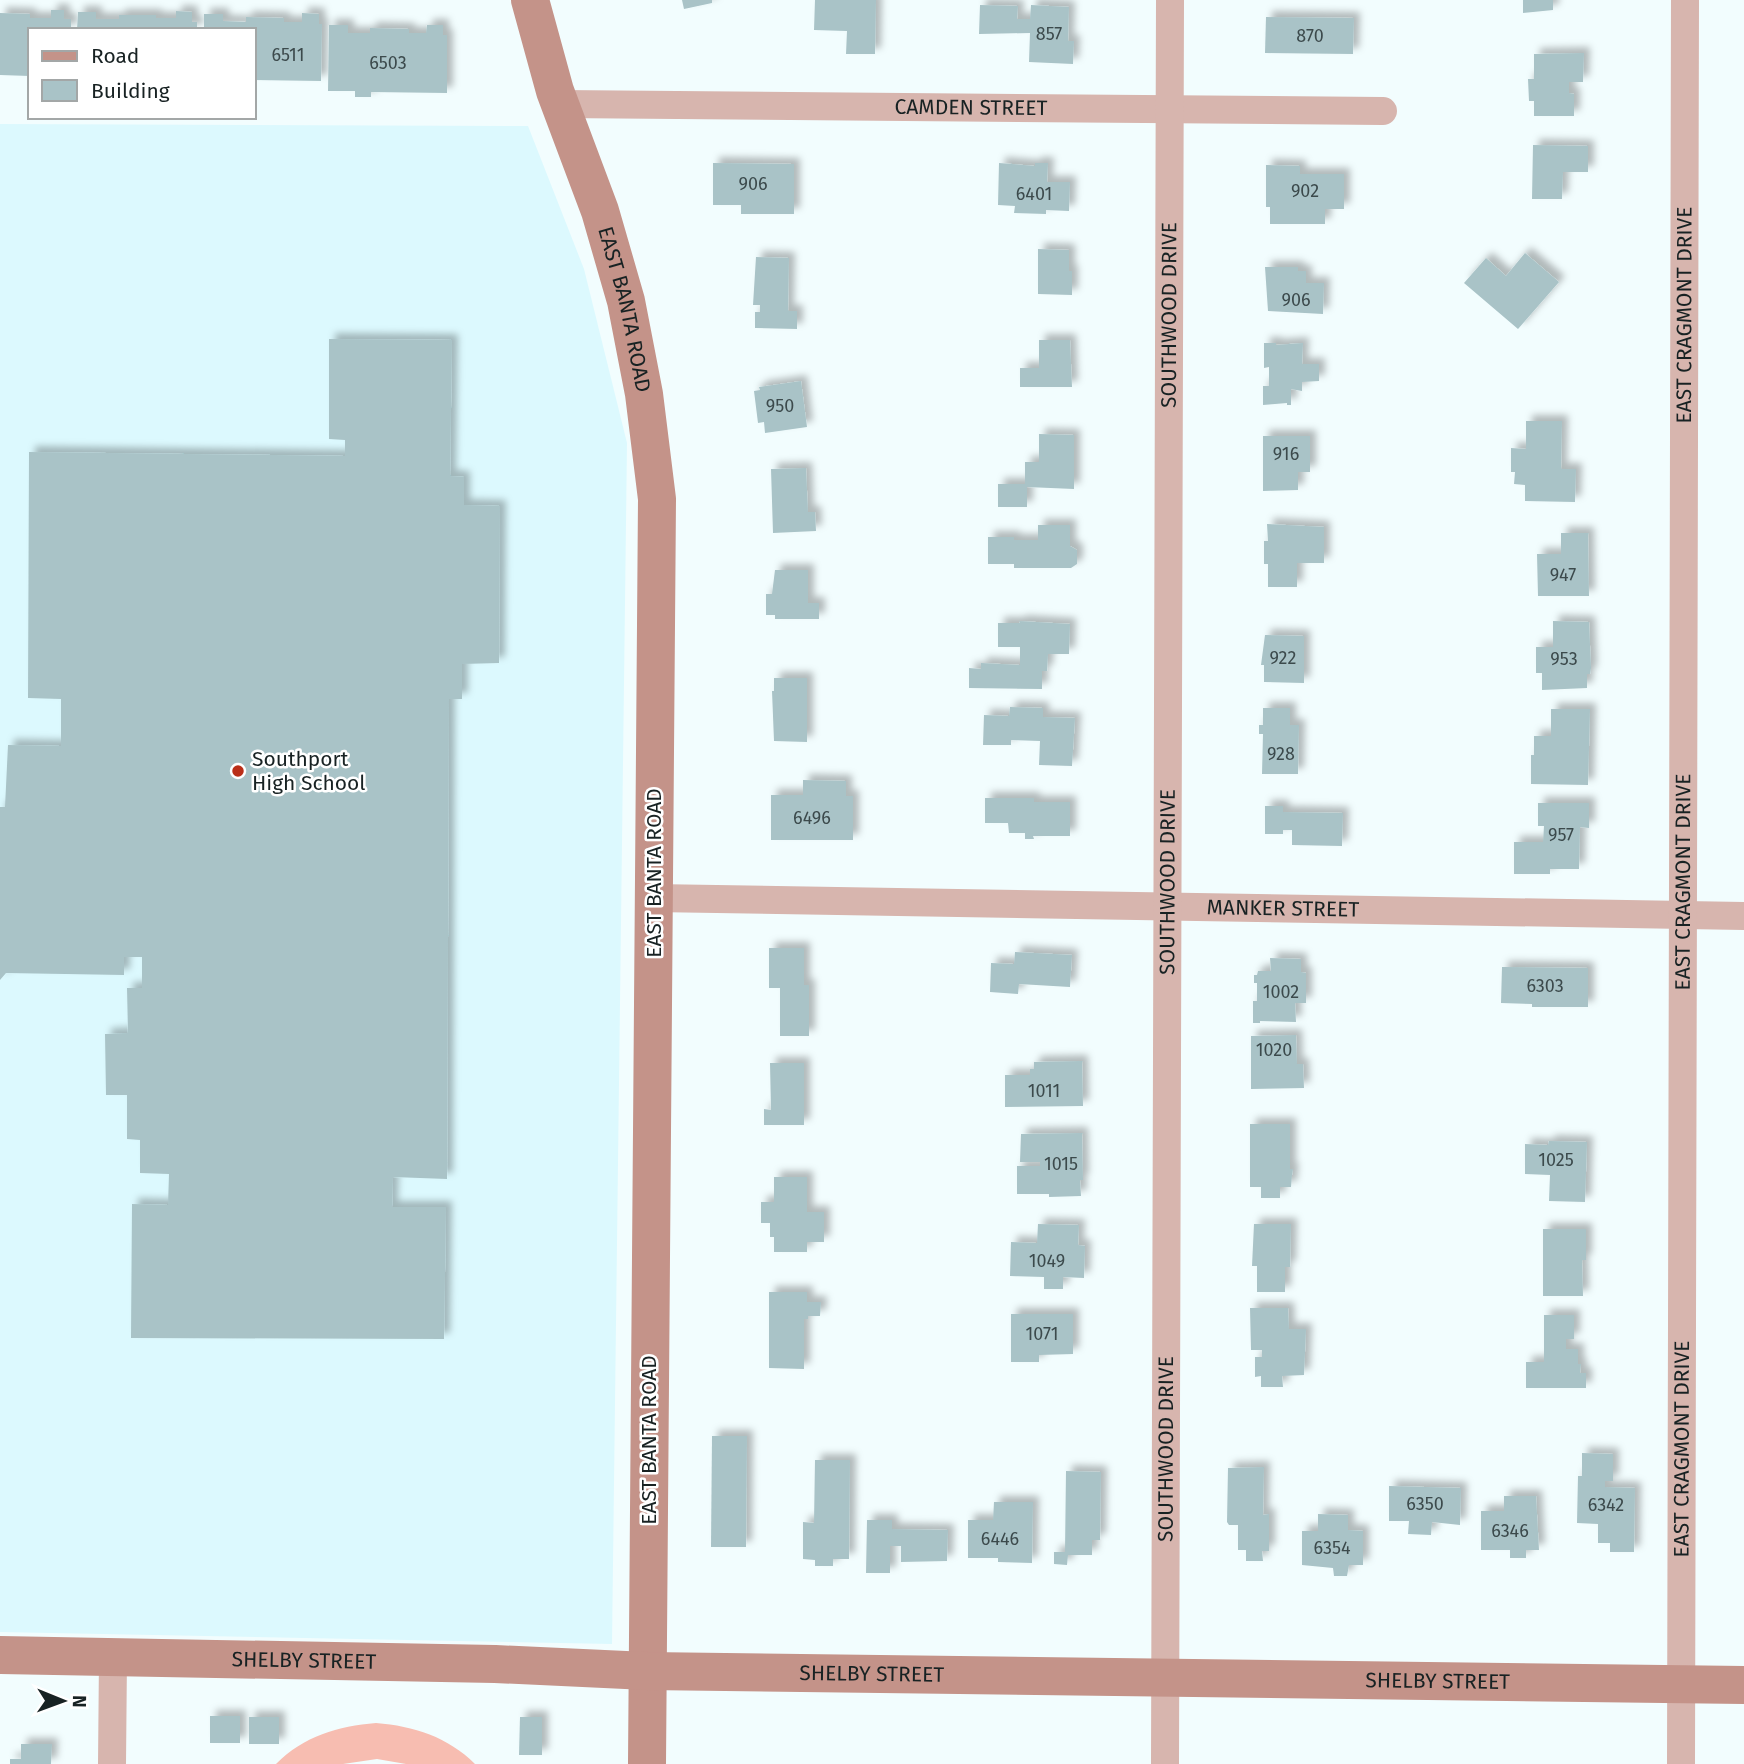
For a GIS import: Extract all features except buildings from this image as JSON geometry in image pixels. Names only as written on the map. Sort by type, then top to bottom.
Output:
[{"type":"street","name":"EAST BANTA ROAD","points":[[530,0],[560,104],[614,256],[636,348],[657,499],[647,1764]]},
{"type":"street","name":"SOUTHWOOD DRIVE","points":[[1165,1764],[1171,0]]},
{"type":"street","name":"EAST CRAGMONT DRIVE","points":[[1681,1764],[1685,0]]},
{"type":"street","name":"CAMDEN STREET","points":[[560,104],[1383,111]]},
{"type":"street","name":"MANKER STREET","points":[[653,898],[1744,916]]},
{"type":"street","name":"SHELBY STREET","points":[[0,1655],[495,1664],[647,1671],[1744,1685]]},
{"type":"street","points":[[112,1764],[113,1657]]},
{"type":"shaded area","points":[[0,124],[528,126],[584,269],[627,443],[612,1644],[0,1632]]},
{"type":"shaded area","points":[[376,1723],[430,1734],[475,1764],[406,1764],[377,1759],[343,1764],[276,1764],[298,1746],[322,1734]]},
{"type":"place","name":"Southport High School","points":[[238,771]]}]
